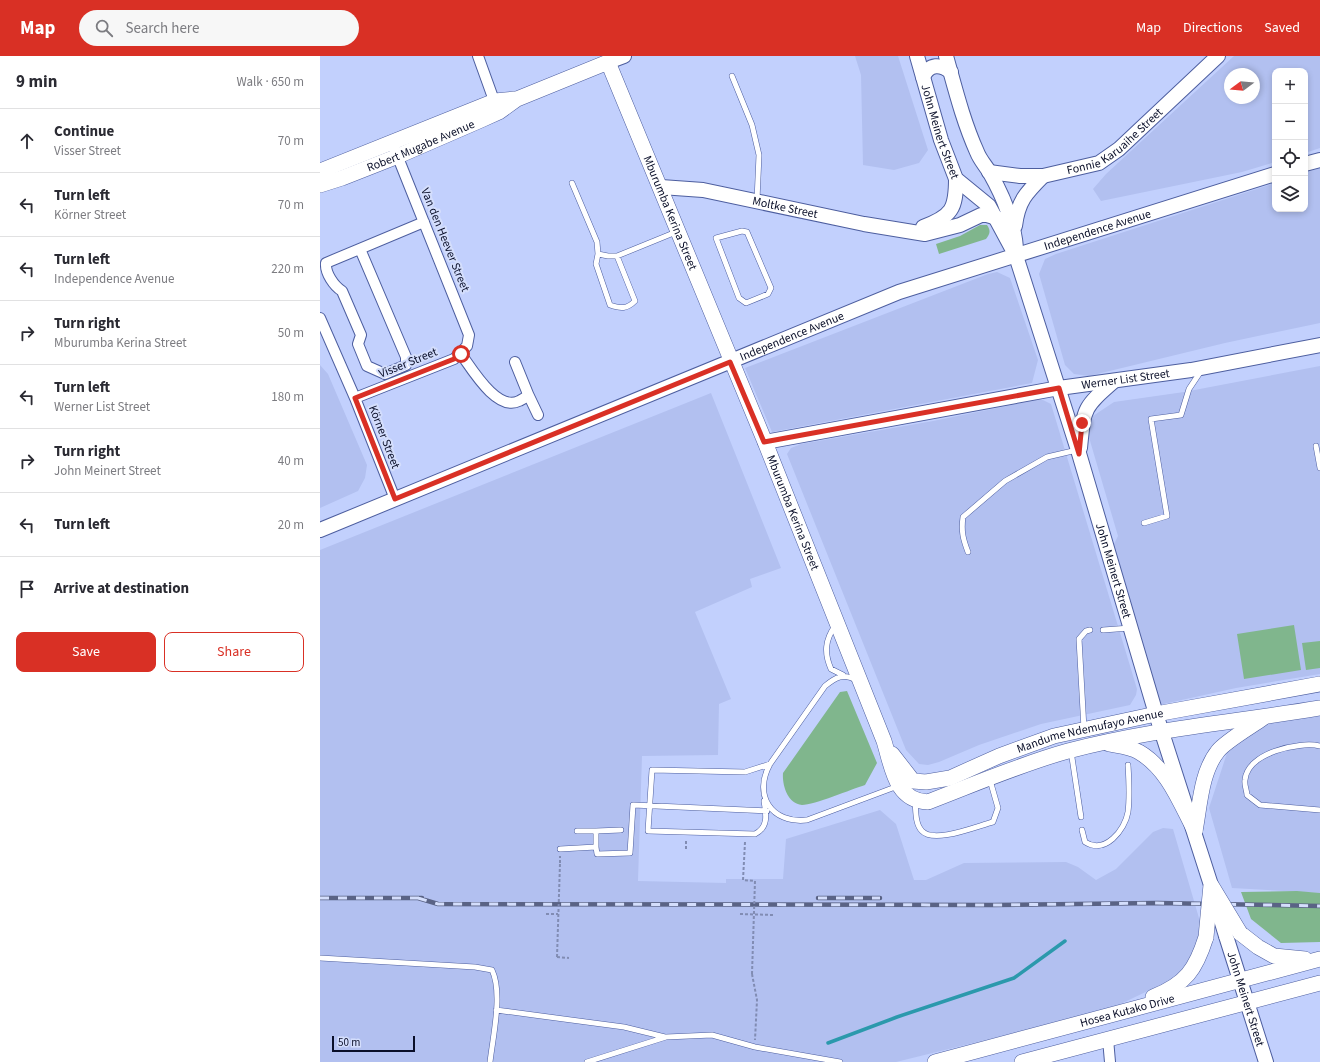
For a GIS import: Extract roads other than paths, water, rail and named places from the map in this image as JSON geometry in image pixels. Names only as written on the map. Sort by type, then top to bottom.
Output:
[{"type":"main road","name":"Robert Mugabe Avenue","points":[[320,185],[342,178],[395,150],[607,59]]},
{"type":"main road","name":"Mburumba Kerina Street","points":[[607,59],[679,231],[730,362],[764,442],[884,741],[903,782]]},
{"type":"main road","name":"Robert Mugabe Avenue","points":[[320,171],[395,150]]},
{"type":"main road","name":"Mandume Ndemufayo Avenue","points":[[903,782],[926,782],[950,778],[999,756],[1054,736],[1156,714],[1320,684]]},
{"type":"main road","name":"Mandume Ndemufayo Avenue","points":[[915,800],[928,802],[1044,758],[1070,750],[1162,731],[1220,722],[1264,718],[1320,708]]},
{"type":"main road","points":[[1195,831],[1205,778],[1210,764],[1219,750],[1264,718]]},
{"type":"main road","points":[[1104,743],[1138,752],[1154,763],[1172,785],[1195,831]]},
{"type":"main road","points":[[903,782],[915,800]]},
{"type":"main road","points":[[1211,885],[1233,934],[1274,956],[1317,960]]},
{"type":"main road","points":[[1093,1021],[1161,994],[1174,986],[1195,965],[1206,937],[1211,885]]},
{"type":"main road","name":"Hosea Kutako Drive","points":[[936,1062],[1317,960]]},
{"type":"main road","name":"Hosea Kutako Drive","points":[[1022,1062],[1320,983]]},
{"type":"street","points":[[478,56],[497,106]]},
{"type":"street","name":"Robert Mugabe Avenue","points":[[607,59],[624,56]]},
{"type":"street","name":"John Meinert Street","points":[[917,56],[941,140],[956,178],[973,194],[989,206],[997,218],[1016,256],[1079,452],[1156,714],[1195,831],[1211,885]]},
{"type":"street","name":"John Meinert Street","points":[[946,56],[968,133],[1008,210],[1014,229],[1016,256]]},
{"type":"street","name":"Fonnie Karuaihe Street","points":[[989,172],[1020,176],[1043,176],[1087,167],[1108,158],[1218,56]]},
{"type":"street","points":[[924,77],[929,68],[937,65],[944,67],[951,72]]},
{"type":"street","name":"Van den Heever Street","points":[[395,150],[469,335],[464,350]]},
{"type":"street","points":[[1308,163],[1320,160]]},
{"type":"street","name":"Independence Avenue","points":[[320,530],[899,292],[1016,256],[1108,225],[1272,175]]},
{"type":"street","points":[[1014,229],[1018,205],[1023,196],[1043,176]]},
{"type":"street","points":[[910,232],[940,220],[949,214],[953,207],[956,178]]},
{"type":"street","name":"Moltke Street","points":[[661,187],[703,190],[864,224],[926,234],[960,225],[981,215],[997,218]]},
{"type":"street","points":[[360,249],[406,357],[406,365],[386,374],[367,366],[358,344],[362,335],[342,291],[335,287],[326,267],[326,263],[424,222]]},
{"type":"street","name":"Körner Street","points":[[320,318],[324,338],[355,398],[395,499]]},
{"type":"street","name":"Werner List Street","points":[[764,442],[1059,388],[1203,367],[1320,345]]},
{"type":"street","points":[[464,350],[487,389],[504,402],[514,404],[526,398],[528,394]]},
{"type":"street","name":"Visser Street","points":[[355,398],[454,359],[464,350]]},
{"type":"street","points":[[515,362],[538,415]]},
{"type":"street","points":[[1079,452],[1083,415],[1086,407],[1114,381]]},
{"type":"street","name":"John Meinert Street","points":[[1233,934],[1240,980],[1266,1062]]},
{"type":"street","points":[[1108,1038],[1110,1062]]},
{"type":"lane","points":[[732,76],[752,126],[759,155],[756,201]]},
{"type":"lane","points":[[572,183],[597,242],[598,254],[596,264],[610,305],[620,309],[630,306],[635,301],[618,256]]},
{"type":"lane","points":[[598,254],[618,256],[679,231]]},
{"type":"lane","points":[[742,231],[747,232],[771,288],[768,294],[746,303],[739,298],[716,238],[742,231]]},
{"type":"lane","points":[[1144,523],[1167,516],[1151,420],[1181,415],[1189,389],[1203,367]]},
{"type":"lane","points":[[1316,446],[1320,468]]},
{"type":"lane","points":[[968,552],[961,529],[963,517],[1005,481],[1047,458],[1079,452]]},
{"type":"lane","points":[[837,623],[828,638],[826,645],[827,656],[831,669],[861,682]]},
{"type":"lane","points":[[1103,630],[1131,628]]},
{"type":"lane","points":[[1084,729],[1079,639],[1086,631],[1090,630]]},
{"type":"lane","points":[[770,764],[757,769],[739,772],[652,770],[648,831],[755,834],[763,828],[766,819],[763,779],[770,764],[825,686],[834,679],[844,675]]},
{"type":"lane","points":[[1320,746],[1298,746],[1276,750],[1263,756],[1250,768],[1245,779],[1248,795],[1260,805],[1320,810]]},
{"type":"lane","points":[[1070,750],[1081,817]]},
{"type":"lane","points":[[1082,830],[1085,842],[1095,845],[1106,844],[1116,835],[1128,814],[1130,794],[1128,765]]},
{"type":"lane","points":[[915,800],[918,824],[921,831],[928,836],[938,837],[993,822],[998,808],[990,778]]},
{"type":"lane","points":[[764,796],[769,806],[785,819],[796,821],[807,820],[903,782]]},
{"type":"lane","points":[[596,831],[597,854],[630,853],[633,805],[765,810],[776,813]]},
{"type":"lane","points":[[577,831],[621,830]]},
{"type":"lane","points":[[560,849],[596,847]]},
{"type":"lane","points":[[320,958],[492,970],[496,980],[496,1010],[490,1062]]},
{"type":"lane","points":[[496,1010],[624,1026],[666,1037]]},
{"type":"lane","points":[[587,1062],[666,1037],[712,1035],[755,1047],[840,1062]]},
{"type":"waterway","points":[[828,1043],[897,1017],[1014,978],[1065,941]]},
{"type":"railway","points":[[320,898],[422,898]]},
{"type":"railway","points":[[418,898],[438,904],[994,905],[1157,903],[1320,906]]},
{"type":"railway","points":[[818,898],[880,898]]}]
